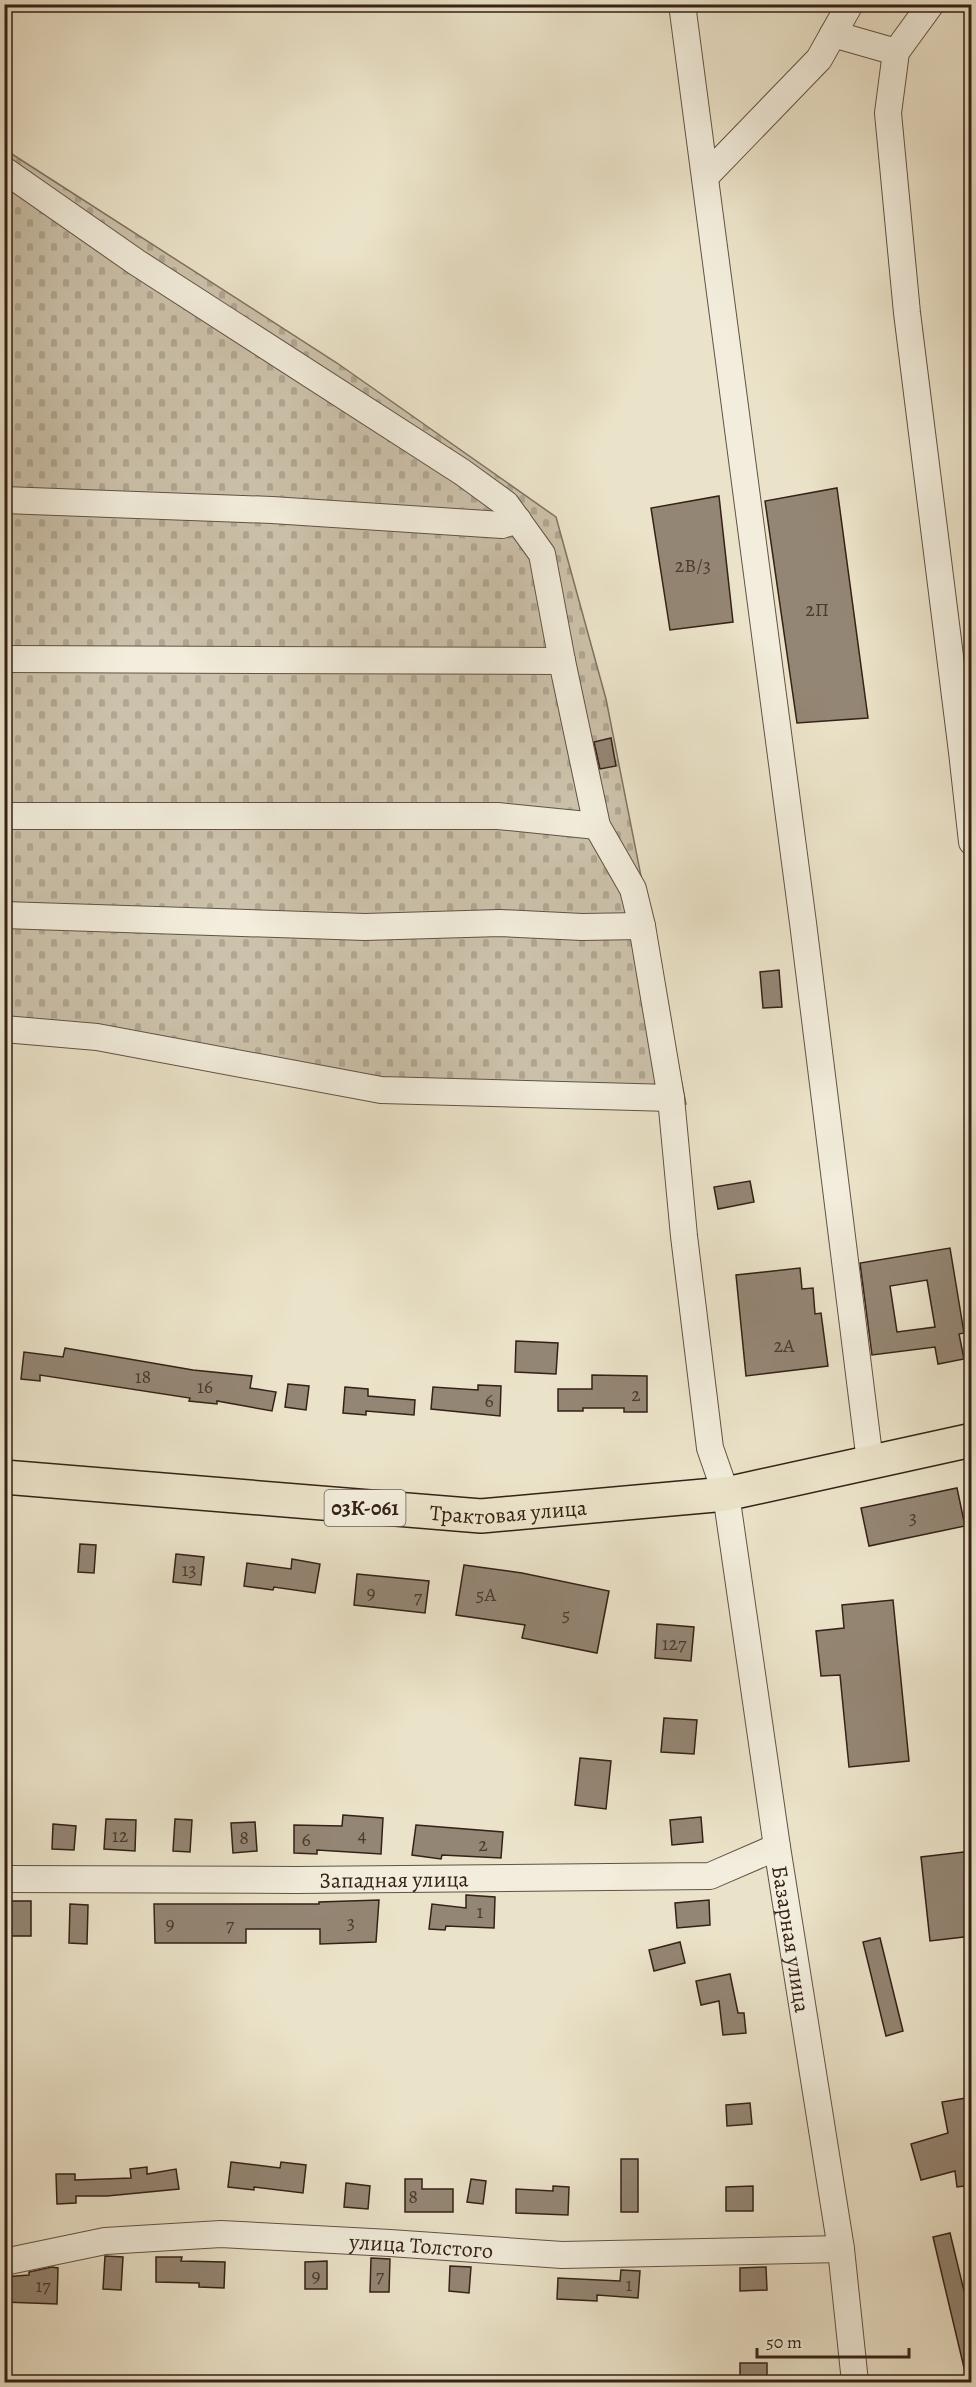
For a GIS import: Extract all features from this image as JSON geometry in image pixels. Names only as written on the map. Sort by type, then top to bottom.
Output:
[{"type":"main road","name":"Трактовая улица","points":[[4,1477],[480,1516],[726,1494],[972,1440]]},
{"type":"street","points":[[682,4],[800,900],[870,1462]]},
{"type":"street","points":[[705,177],[819,59],[850,4]]},
{"type":"street","points":[[931,4],[896,52],[888,112],[907,313],[972,843]]},
{"type":"street","points":[[833,34],[896,52]]},
{"type":"street","name":"Базарная улица","points":[[4,170],[136,262],[462,472],[506,504],[542,554],[597,826],[633,890],[642,926],[671,1098],[684,1236],[710,1448],[726,1494],[777,1847],[841,2249],[855,2382]]},
{"type":"street","points":[[4,500],[272,510],[502,525],[518,520]]},
{"type":"street","points":[[4,659],[562,661]]},
{"type":"street","points":[[4,816],[498,816],[597,826]]},
{"type":"street","points":[[4,915],[365,927],[500,923],[582,927],[642,926]]},
{"type":"street","points":[[4,1029],[97,1037],[381,1090],[671,1098]]},
{"type":"street","name":"Западная улица","points":[[4,1879],[308,1880],[710,1876],[777,1847]]},
{"type":"street","name":"улица Толстого","points":[[4,2262],[105,2241],[221,2234],[562,2255],[841,2249]]},
{"type":"green space","points":[[4,149],[337,363],[556,517],[606,699],[686,1104],[622,1105],[5,1035]]},
{"type":"building","points":[[837,488],[868,718],[797,723],[765,501]]},
{"type":"building","points":[[719,496],[733,622],[670,630],[651,508]]},
{"type":"building","points":[[611,738],[616,766],[600,769],[594,742]]},
{"type":"building","points":[[779,970],[782,1007],[763,1008],[760,972]]},
{"type":"building","points":[[750,1181],[754,1202],[718,1209],[714,1187]]},
{"type":"building","points":[[950,1248],[964,1333],[959,1334],[964,1359],[938,1364],[935,1347],[872,1355],[860,1263]],"holes":[[[927,1280],[935,1327],[897,1332],[890,1286]]]},
{"type":"building","points":[[800,1268],[802,1289],[813,1288],[815,1314],[821,1313],[828,1366],[746,1376],[736,1275]]},
{"type":"building","points":[[516,1341],[558,1343],[556,1374],[515,1372]]},
{"type":"building","points":[[65,1348],[193,1370],[252,1376],[250,1388],[276,1392],[272,1411],[217,1401],[217,1404],[189,1401],[190,1398],[40,1375],[40,1381],[21,1379],[24,1352],[63,1357]]},
{"type":"building","points":[[592,1375],[647,1376],[647,1412],[624,1412],[624,1408],[583,1408],[583,1411],[558,1411],[558,1389],[592,1389]]},
{"type":"building","points":[[288,1384],[309,1386],[306,1410],[285,1407]]},
{"type":"building","points":[[478,1385],[501,1386],[500,1416],[431,1409],[433,1387],[478,1390]]},
{"type":"building","points":[[345,1387],[368,1389],[368,1396],[415,1400],[414,1415],[366,1411],[366,1415],[343,1413]]},
{"type":"building","points":[[957,1488],[965,1526],[869,1546],[861,1508]]},
{"type":"building","points":[[80,1544],[96,1545],[94,1573],[78,1572]]},
{"type":"building","points":[[176,1554],[204,1557],[201,1585],[173,1582]]},
{"type":"building","points":[[292,1559],[320,1564],[315,1593],[274,1587],[273,1590],[244,1586],[247,1563],[291,1569]]},
{"type":"building","points":[[464,1565],[522,1573],[609,1591],[597,1653],[522,1638],[525,1625],[456,1615]]},
{"type":"building","points":[[357,1574],[429,1581],[425,1613],[354,1605]]},
{"type":"building","points":[[893,1600],[909,1761],[849,1767],[840,1675],[821,1676],[816,1631],[844,1628],[842,1605]]},
{"type":"building","points":[[657,1624],[694,1627],[691,1661],[655,1658]]},
{"type":"building","points":[[664,1718],[697,1720],[694,1754],[661,1752]]},
{"type":"building","points":[[580,1758],[611,1761],[606,1809],[575,1805]]},
{"type":"building","points":[[343,1815],[383,1818],[381,1854],[317,1850],[317,1854],[294,1853],[294,1825],[342,1826]]},
{"type":"building","points":[[701,1817],[703,1842],[672,1845],[670,1820]]},
{"type":"building","points":[[106,1819],[136,1820],[135,1851],[104,1849]]},
{"type":"building","points":[[175,1819],[192,1820],[190,1852],[173,1851]]},
{"type":"building","points":[[255,1822],[257,1851],[233,1853],[231,1823]]},
{"type":"building","points":[[53,1824],[76,1826],[74,1850],[52,1849]]},
{"type":"building","points":[[416,1825],[503,1832],[501,1858],[442,1855],[441,1859],[412,1855]]},
{"type":"building","points":[[972,1851],[972,1936],[930,1941],[921,1857]]},
{"type":"building","points":[[466,1895],[495,1897],[494,1928],[446,1926],[445,1930],[429,1929],[432,1904],[466,1908]]},
{"type":"building","points":[[379,1900],[376,1942],[320,1944],[320,1929],[246,1929],[246,1943],[155,1943],[154,1904],[319,1904],[319,1902]]},
{"type":"building","points":[[709,1900],[710,1925],[677,1928],[675,1903]]},
{"type":"building","points":[[7,1901],[31,1901],[31,1936],[7,1936]]},
{"type":"building","points":[[70,1904],[88,1905],[87,1944],[69,1943]]},
{"type":"building","points":[[880,1938],[903,2031],[886,2036],[863,1942]]},
{"type":"building","points":[[680,1942],[685,1963],[654,1971],[649,1950]]},
{"type":"building","points":[[730,1974],[738,2013],[744,2013],[746,2033],[723,2035],[719,2001],[701,2005],[696,1981]]},
{"type":"building","points":[[972,2097],[972,2185],[957,2187],[955,2171],[921,2180],[911,2144],[948,2133],[942,2102]]},
{"type":"building","points":[[750,2103],[752,2124],[727,2126],[726,2105]]},
{"type":"building","points":[[621,2159],[638,2159],[638,2212],[621,2212]]},
{"type":"building","points":[[231,2162],[280,2168],[281,2162],[306,2165],[303,2193],[254,2187],[254,2190],[228,2187]]},
{"type":"building","points":[[147,2167],[147,2174],[176,2169],[179,2189],[107,2196],[76,2196],[76,2203],[57,2204],[56,2174],[75,2174],[75,2180],[131,2178],[130,2169]]},
{"type":"building","points":[[405,2179],[422,2179],[422,2189],[453,2189],[453,2212],[405,2212]]},
{"type":"building","points":[[471,2179],[486,2181],[483,2204],[467,2202]]},
{"type":"building","points":[[346,2183],[370,2186],[368,2209],[344,2207]]},
{"type":"building","points":[[553,2186],[569,2187],[568,2215],[516,2213],[516,2189],[553,2191]]},
{"type":"building","points":[[753,2186],[753,2211],[726,2211],[726,2187]]},
{"type":"building","points":[[950,2233],[972,2324],[972,2371],[965,2372],[933,2237]]},
{"type":"building","points":[[105,2256],[123,2257],[121,2290],[103,2289]]},
{"type":"building","points":[[156,2257],[182,2257],[181,2261],[225,2262],[224,2288],[199,2287],[199,2283],[156,2282]]},
{"type":"building","points":[[371,2258],[390,2259],[389,2292],[370,2292]]},
{"type":"building","points":[[327,2261],[327,2289],[305,2289],[305,2262]]},
{"type":"building","points":[[450,2266],[471,2267],[469,2293],[449,2291]]},
{"type":"building","points":[[52,2267],[58,2268],[57,2304],[4,2302],[4,2277],[29,2275],[29,2272]]},
{"type":"building","points":[[766,2267],[767,2290],[740,2291],[740,2268]]},
{"type":"building","points":[[621,2270],[640,2271],[638,2298],[597,2295],[597,2301],[557,2299],[558,2278],[620,2281]]},
{"type":"building","points":[[740,2363],[767,2363],[767,2382],[740,2382]]}]
